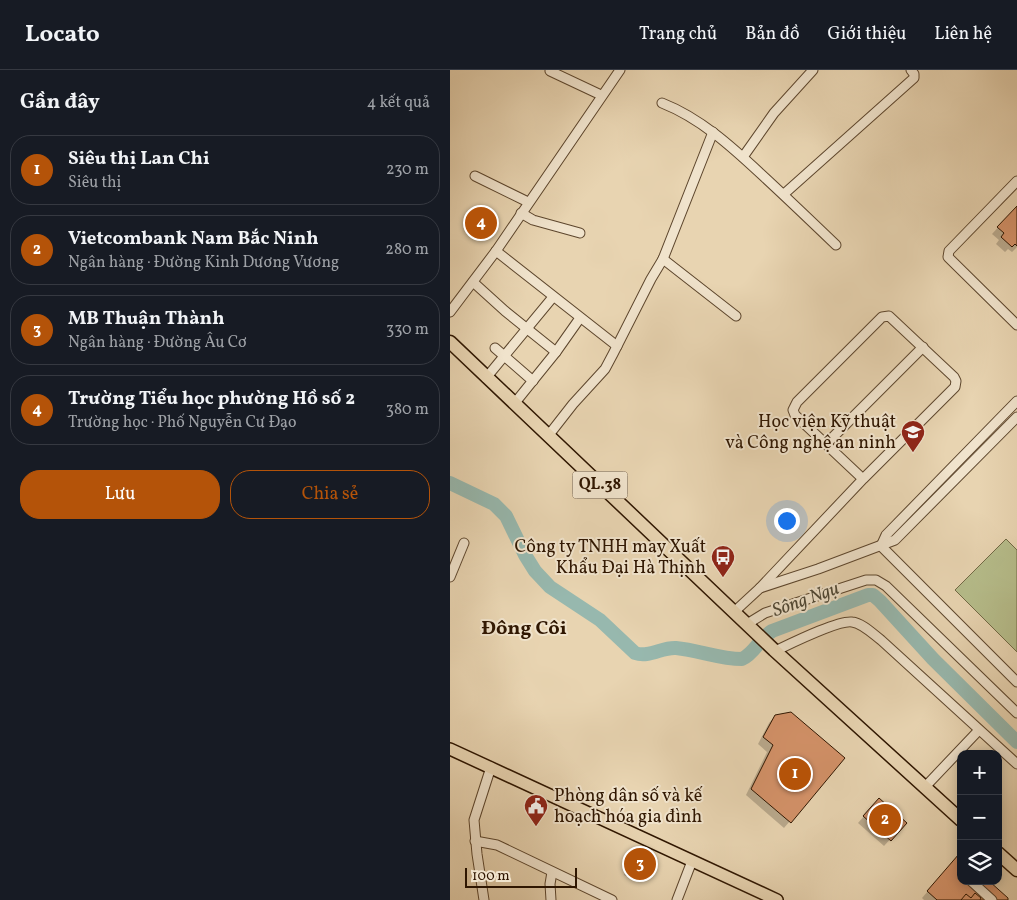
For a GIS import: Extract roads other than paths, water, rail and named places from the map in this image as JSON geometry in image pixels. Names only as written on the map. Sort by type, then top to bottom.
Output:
[{"type":"highway","name":"QL.38","points":[[450,342],[734,612],[957,817]]},
{"type":"highway","points":[[1002,857],[1017,870]]},
{"type":"main road","points":[[450,749],[777,900]]},
{"type":"street","points":[[450,312],[496,251],[601,95],[620,70]]},
{"type":"street","points":[[743,157],[774,113],[813,70]]},
{"type":"street","points":[[784,194],[914,78],[911,70]]},
{"type":"street","points":[[550,71],[601,95]]},
{"type":"street","points":[[662,103],[678,110],[713,132],[784,194],[836,245]]},
{"type":"street","points":[[548,436],[573,404],[605,370],[663,259],[713,132]]},
{"type":"street","points":[[475,176],[528,202]]},
{"type":"street","points":[[1017,181],[949,251],[948,257],[1017,325]]},
{"type":"street","points":[[521,213],[533,220],[580,233]]},
{"type":"street","points":[[496,251],[553,298],[617,346]]},
{"type":"street","points":[[663,259],[736,316]]},
{"type":"street","points":[[473,282],[556,352]]},
{"type":"street","points":[[486,378],[553,298]]},
{"type":"street","points":[[734,612],[760,588],[863,479],[955,387],[956,381],[954,377],[889,316],[882,317],[794,406],[793,410],[795,415],[863,479]]},
{"type":"street","points":[[514,404],[556,352],[580,318]]},
{"type":"street","points":[[826,444],[923,347]]},
{"type":"street","points":[[495,348],[533,381]]},
{"type":"street","points":[[881,546],[886,535],[1017,401]]},
{"type":"street","points":[[760,588],[818,570],[895,540],[1017,417]]},
{"type":"street","points":[[450,577],[464,543]]},
{"type":"street","points":[[881,546],[1017,682]]},
{"type":"street","points":[[748,625],[765,614],[866,580],[876,580],[886,586],[1017,713]]},
{"type":"street","points":[[775,650],[838,625],[852,622],[858,623],[881,640],[1017,764]]},
{"type":"street","points":[[924,788],[979,730]]},
{"type":"street","points":[[484,900],[475,841],[474,820],[491,767]]},
{"type":"street","points":[[475,841],[497,846],[612,900]]},
{"type":"street","points":[[677,900],[692,861]]},
{"type":"street","points":[[550,900],[552,872]]},
{"type":"street","points":[[975,885],[992,900]]},
{"type":"waterway","name":"Sông Ngụ","points":[[450,483],[494,504],[506,516],[535,571],[550,587],[600,620],[635,653],[645,654],[676,648],[726,658],[742,659],[772,631],[868,595],[873,595],[933,659],[1017,742]]},
{"type":"place","name":"Trường Tiểu học phường Hồ số 2","points":[[481,223]]},
{"type":"place","name":"Học viện Kỹ thuật và Công nghệ an ninh","points":[[913,453]]},
{"type":"place","name":"Công ty TNHH may Xuất Khẩu Đại Hà Thịnh","points":[[723,578]]},
{"type":"place","name":"Siêu thị Lan Chi","points":[[795,774]]},
{"type":"place","name":"Vietcombank Nam Bắc Ninh","points":[[885,820]]},
{"type":"place","name":"Phòng dân số và kế hoạch hóa gia đình","points":[[536,827]]},
{"type":"place","name":"MB Thuận Thành","points":[[640,864]]},
{"type":"district","name":"Đông Côi","points":[[524,629]]}]
